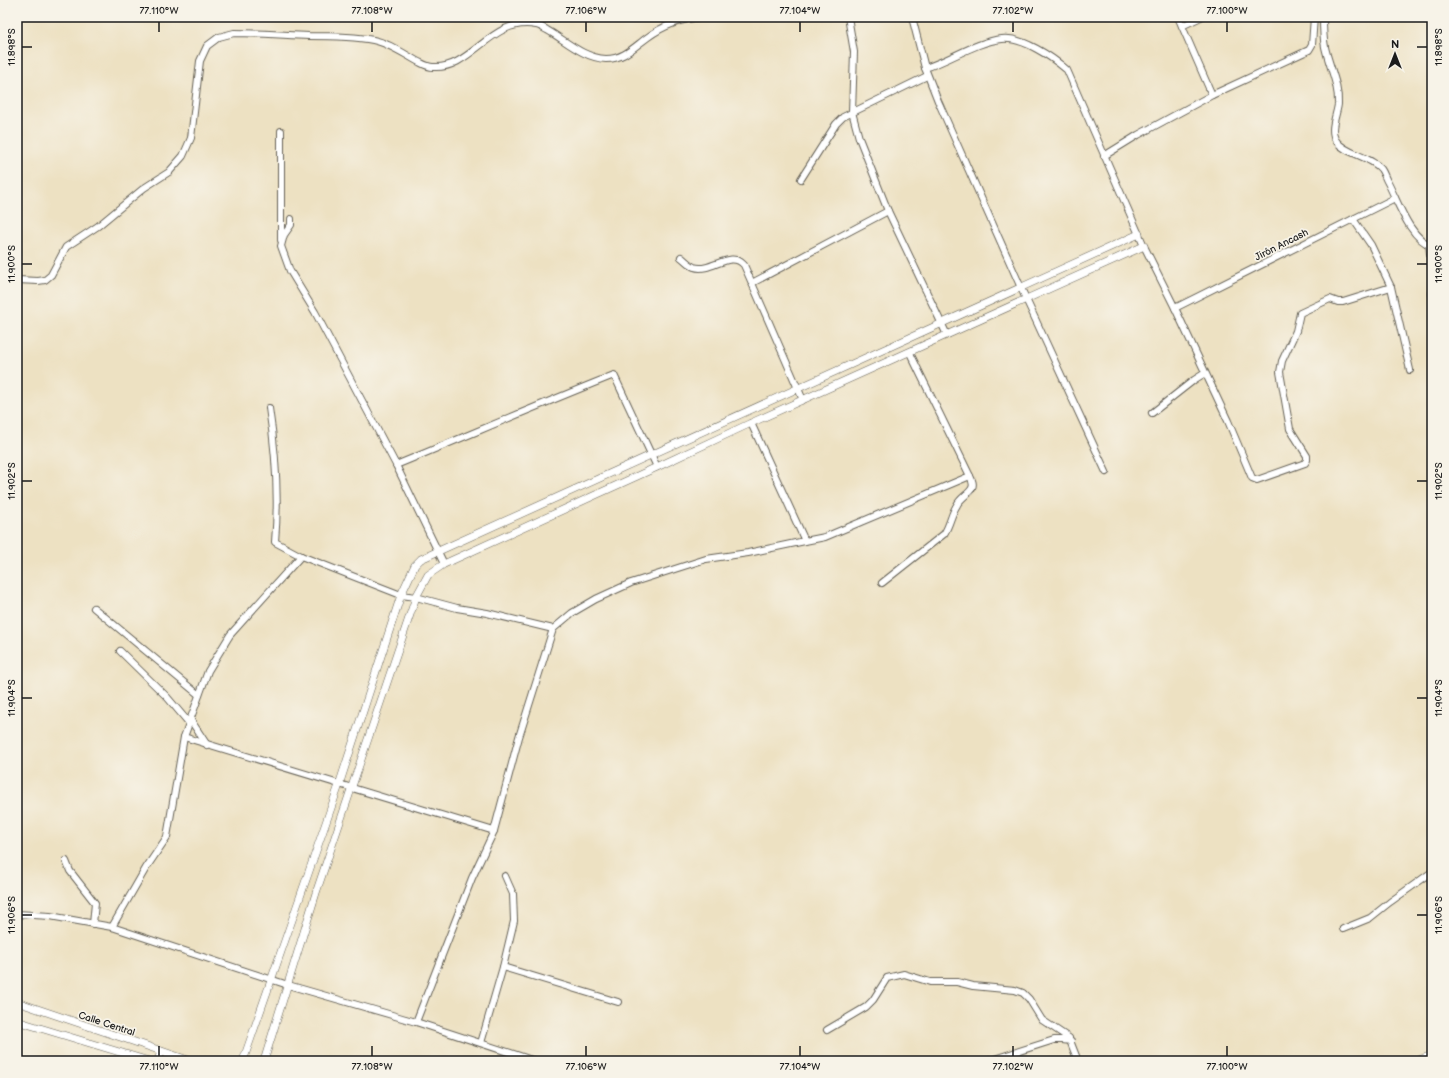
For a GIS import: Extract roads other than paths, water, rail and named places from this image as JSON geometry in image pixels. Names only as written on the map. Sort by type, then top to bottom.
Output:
[{"type":"street","points":[[17,280],[45,280],[51,275],[66,246],[98,226],[144,188],[169,172],[183,156],[191,138],[200,61],[207,46],[219,37],[234,33],[341,37],[374,40],[399,50],[432,68],[446,66],[461,60],[509,26],[521,24],[537,25],[555,34],[573,47],[596,57],[606,59],[626,55],[648,37],[680,20],[700,17]]},
{"type":"street","points":[[848,17],[854,52],[852,112],[859,138],[888,211],[947,335]]},
{"type":"street","points":[[912,17],[927,76],[1020,288],[1106,472]]},
{"type":"street","points":[[1178,17],[1212,95]]},
{"type":"street","points":[[1182,26],[1202,17]]},
{"type":"street","points":[[1104,156],[1138,135],[1212,95],[1309,50],[1312,45],[1314,17]]},
{"type":"street","points":[[1323,17],[1325,47],[1337,88],[1338,103],[1333,133],[1337,142],[1348,150],[1370,160],[1381,169],[1408,223],[1417,236],[1430,246],[1432,270]]},
{"type":"street","points":[[925,68],[983,44],[1003,39],[1018,40],[1052,58],[1067,70],[1144,246],[1175,308],[1229,424],[1252,478],[1258,480],[1305,463],[1307,460],[1307,456],[1290,429],[1280,372],[1282,361],[1296,331],[1300,313],[1330,299],[1343,302],[1391,287]]},
{"type":"street","points":[[801,179],[836,124],[843,117],[927,76]]},
{"type":"street","points":[[282,131],[281,246],[290,270],[315,312],[396,465],[444,564]]},
{"type":"street","name":"Jirón Ancash","points":[[1175,308],[1395,198]]},
{"type":"street","points":[[752,283],[888,211]]},
{"type":"street","points":[[281,246],[284,235],[291,225],[292,219]]},
{"type":"street","points":[[1353,219],[1372,245],[1391,287],[1410,370]]},
{"type":"street","points":[[244,1061],[339,785],[401,595],[415,565],[421,559],[1139,234]]},
{"type":"street","points":[[264,1061],[350,788],[416,597],[428,575],[444,564],[751,423],[910,353],[1144,246]]},
{"type":"street","points":[[681,257],[694,267],[736,259],[741,261],[803,400]]},
{"type":"street","points":[[882,583],[944,534],[948,528],[953,511],[958,502],[972,488],[973,483],[910,353]]},
{"type":"street","points":[[1152,413],[1205,373]]},
{"type":"street","points":[[396,465],[614,375],[657,467]]},
{"type":"street","points":[[270,408],[278,490],[275,542],[301,556],[401,595],[416,597],[457,608],[487,613],[553,629]]},
{"type":"street","points":[[751,423],[805,541]]},
{"type":"street","points":[[416,1022],[472,878],[494,832],[519,737],[553,629],[572,613],[596,599],[631,583],[706,559],[748,553],[826,537],[970,476]]},
{"type":"street","points":[[112,927],[146,868],[167,837],[184,737],[208,671],[230,635],[301,556]]},
{"type":"street","points":[[94,608],[199,695]]},
{"type":"street","points":[[120,651],[167,696],[190,721],[207,745]]},
{"type":"street","points":[[184,737],[494,832]]},
{"type":"street","points":[[66,861],[70,871],[92,898],[95,904],[93,924]]},
{"type":"street","points":[[1342,929],[1370,918],[1432,872]]},
{"type":"street","points":[[481,1043],[503,967],[514,921],[513,894],[505,876]]},
{"type":"street","points":[[17,914],[50,916],[112,927],[288,986],[416,1022],[535,1061]]},
{"type":"street","points":[[503,967],[618,1002]]},
{"type":"street","points":[[828,1030],[866,1007],[873,1000],[887,978],[904,974],[930,982],[957,982],[973,986],[1015,990],[1023,993],[1029,998],[1042,1020],[1066,1034],[1072,1042],[1078,1061]]},
{"type":"street","name":"Calle Central","points":[[17,1002],[191,1061]]},
{"type":"street","points":[[17,1021],[149,1061]]},
{"type":"street","points":[[988,1061],[1054,1040],[1072,1042]]},
{"type":"street","points":[[158,1061],[161,1051]]},
{"type":"street","points":[[1416,1061],[1432,1055]]}]
